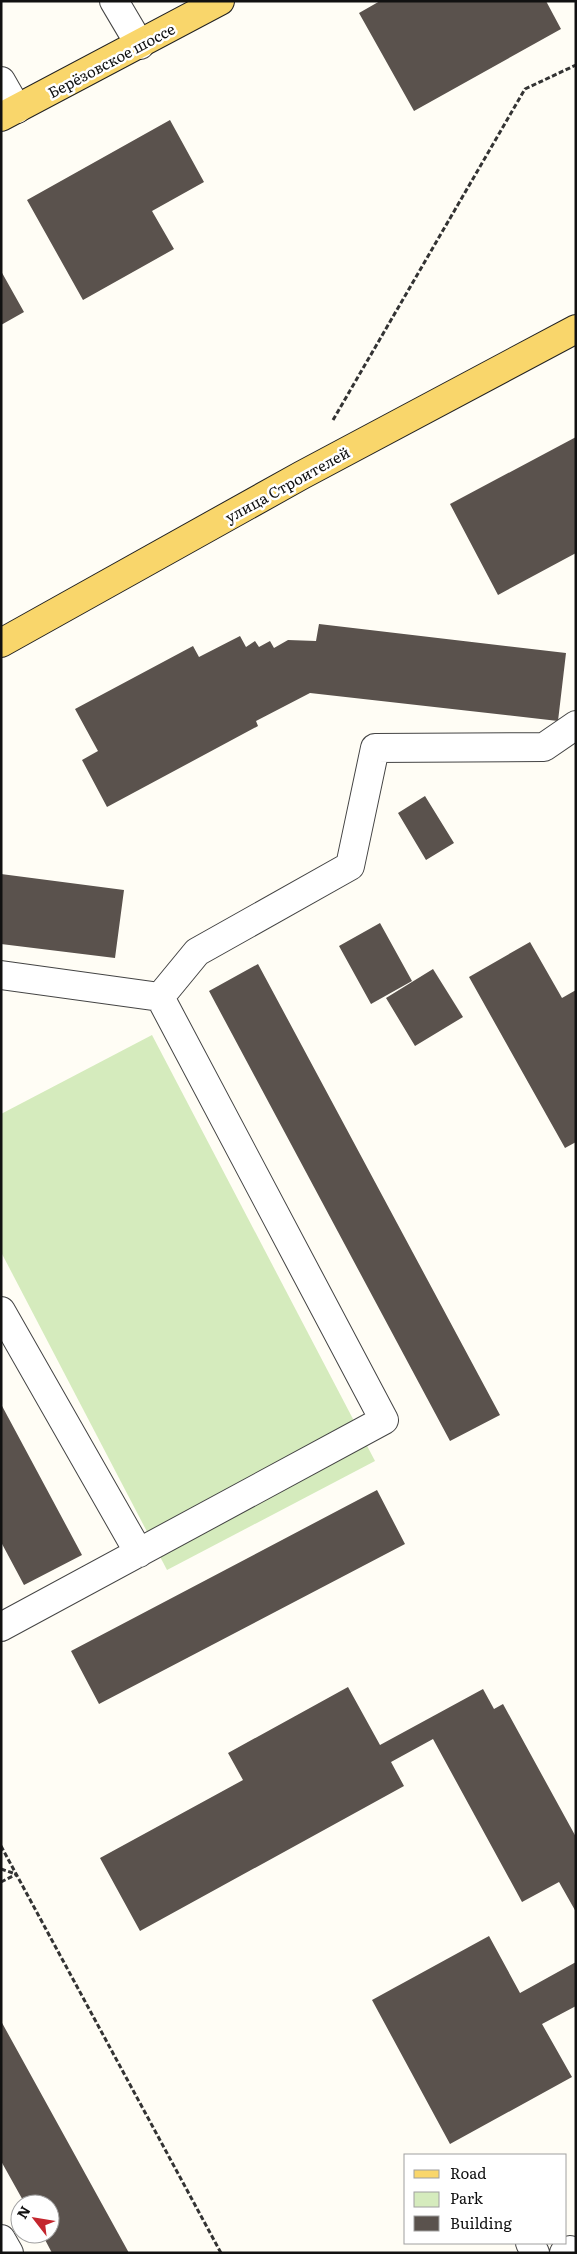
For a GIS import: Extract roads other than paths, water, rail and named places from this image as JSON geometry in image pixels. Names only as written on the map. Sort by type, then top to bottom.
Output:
[{"type":"main road","name":"Берёзовское шоссе","points":[[9,113],[220,1]]},
{"type":"main road","name":"улица Строителей","points":[[1,643],[302,475],[576,329]]},
{"type":"lane","points":[[114,1],[140,45]]},
{"type":"lane","points":[[1,81],[9,113]]},
{"type":"lane","points":[[160,997],[197,952],[350,866],[375,748],[544,747],[576,726]]},
{"type":"lane","points":[[1,975],[160,997]]},
{"type":"lane","points":[[1,1626],[384,1420],[160,997]]},
{"type":"lane","points":[[1,1311],[138,1553]]},
{"type":"lane","points":[[1,2239],[9,2253]]}]
